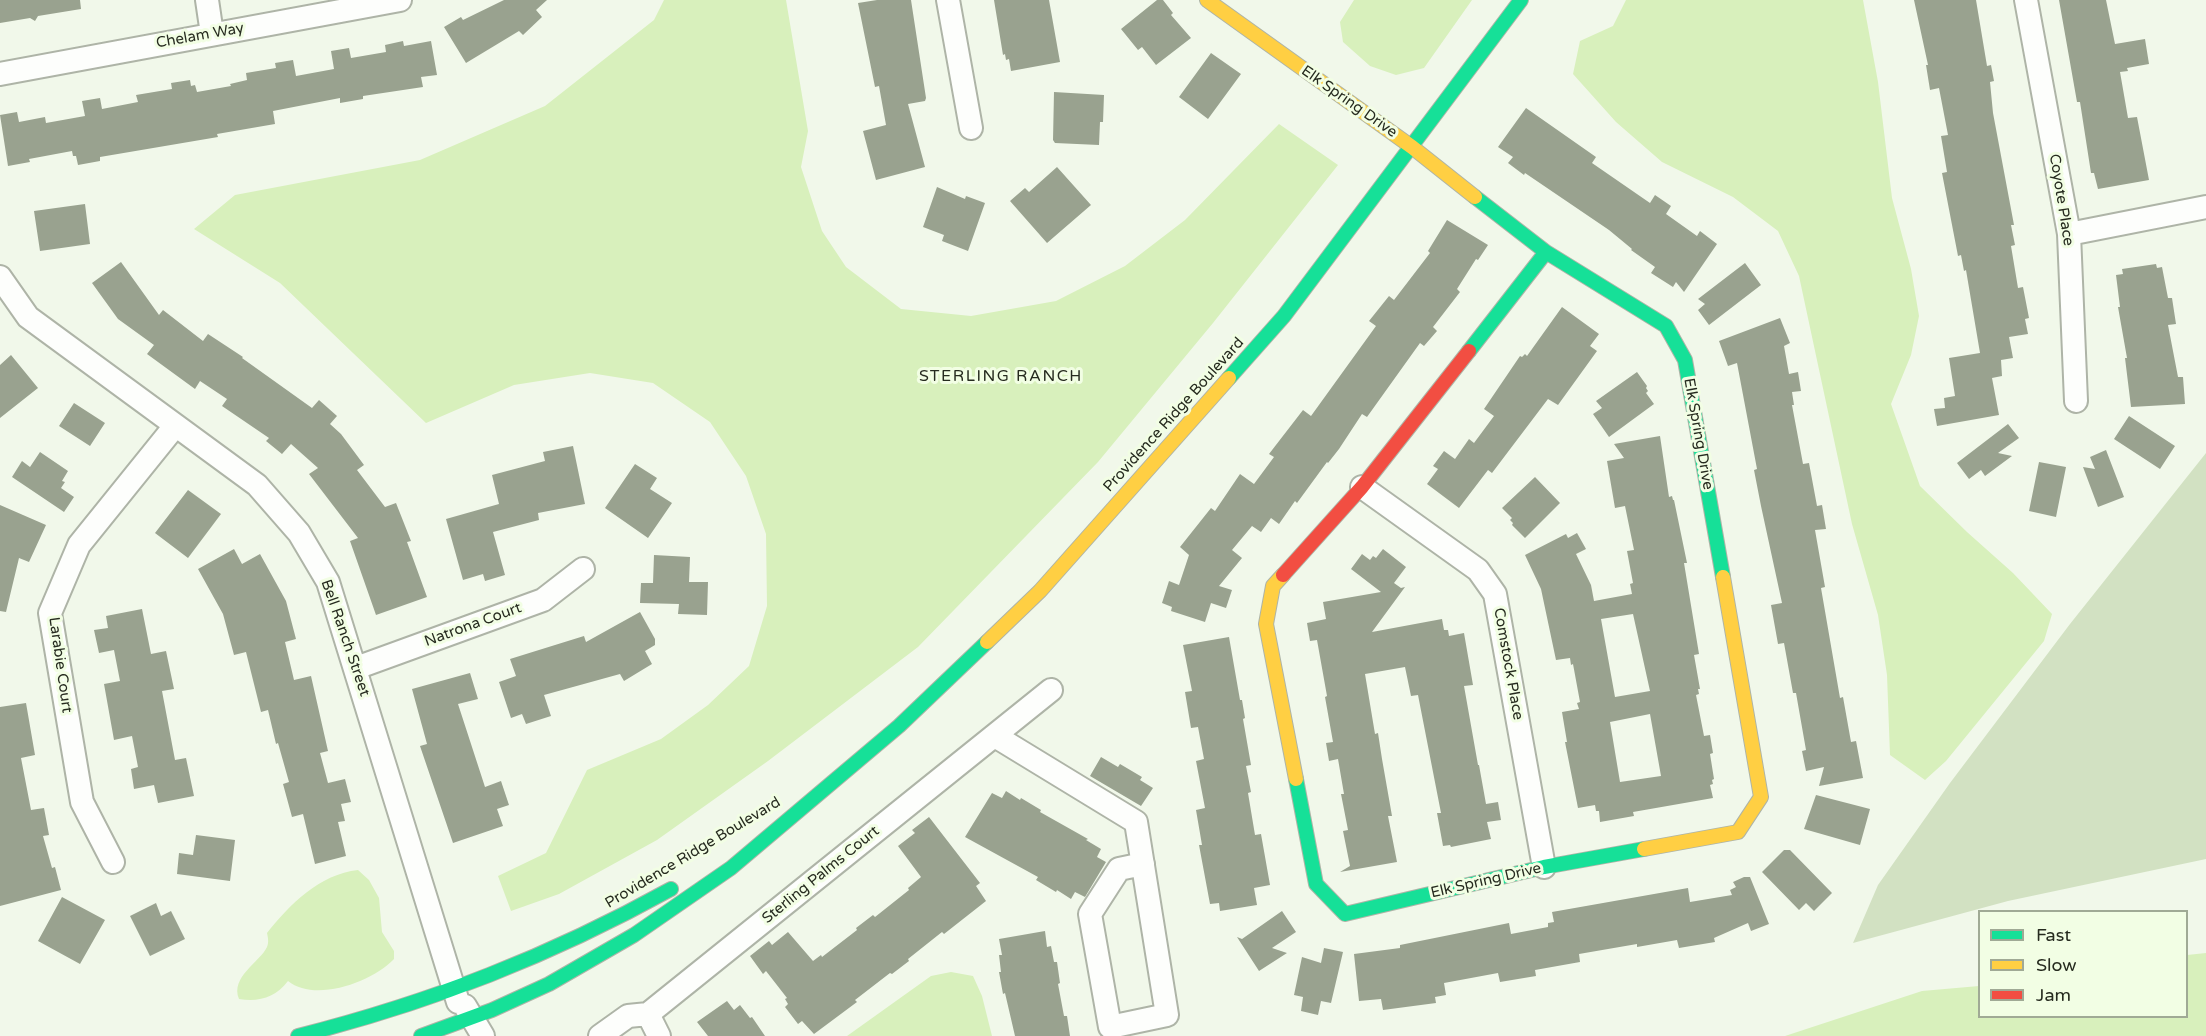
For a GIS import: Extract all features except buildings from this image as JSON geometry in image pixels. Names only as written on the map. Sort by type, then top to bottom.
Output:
[{"type":"street","points":[[207,0],[212,34]]},
{"type":"street","name":"Chelam Way","points":[[0,74],[400,0]]},
{"type":"street","points":[[948,0],[971,128]]},
{"type":"street","name":"Elk Spring Drive","points":[[1207,0],[1412,147],[1546,252],[1666,326],[1685,360],[1761,796],[1738,832],[1544,867],[1345,914],[1316,884],[1266,624],[1273,586],[1362,487],[1546,252]]},
{"type":"street","name":"Providence Ridge Boulevard","points":[[421,1036],[470,1028],[634,936],[731,868],[899,726],[1040,591],[1284,316],[1521,0]]},
{"type":"street","name":"Coyote Place","points":[[2026,0],[2069,234],[2076,401]]},
{"type":"street","points":[[2069,234],[2206,207]]},
{"type":"street","name":"Bell Ranch Street","points":[[0,277],[28,317],[257,485],[299,533],[328,582],[456,989]]},
{"type":"street","name":"Larabie Court","points":[[113,862],[82,802],[50,613],[79,545],[175,426]]},
{"type":"street","name":"Comstock Place","points":[[1362,487],[1478,570],[1495,594],[1544,867]]},
{"type":"street","name":"Natrona Court","points":[[356,668],[543,600],[584,569]]},
{"type":"street","name":"Sterling Palms Court","points":[[600,1036],[628,1016],[648,1014],[1051,690]]},
{"type":"street","points":[[995,735],[1136,822],[1143,864],[1167,1015],[1110,1027],[1090,914],[1119,869],[1143,864]]},
{"type":"street","name":"Providence Ridge Boulevard","points":[[724,855],[801,807]]},
{"type":"street","name":"Providence Ridge Boulevard","points":[[298,1036],[377,1016],[456,989],[580,937],[679,884]]},
{"type":"street","points":[[456,989],[470,1028]]},
{"type":"street","points":[[648,1014],[659,1036]]},
{"type":"shaded area","points":[[664,0],[786,0],[808,131],[801,167],[822,231],[846,267],[901,309],[971,316],[1056,301],[1125,266],[1185,220],[1279,124],[1338,165],[1213,323],[1098,462],[918,647],[768,761],[657,840],[559,894],[511,911],[498,876],[546,853],[587,770],[661,739],[708,705],[749,666],[767,606],[766,534],[746,476],[710,422],[653,383],[590,373],[514,385],[426,423],[280,283],[194,229],[235,195],[420,160],[545,106],[654,20]]},
{"type":"shaded area","points":[[1354,0],[1472,0],[1424,68],[1396,75],[1370,66],[1343,42],[1340,22]]},
{"type":"shaded area","points":[[1626,0],[1863,0],[1878,82],[1892,198],[1911,269],[1919,316],[1911,355],[1891,404],[1920,486],[2013,573],[2052,614],[2044,641],[1946,761],[1925,780],[1890,755],[1887,675],[1878,615],[1852,524],[1799,276],[1778,231],[1733,197],[1662,162],[1616,122],[1573,74],[1580,41],[1613,26]]},
{"type":"shaded area","points":[[2206,453],[2206,859],[2008,901],[1853,943],[1878,885],[1950,783],[2070,624]]},
{"type":"shaded area","points":[[358,870],[369,880],[379,898],[382,932],[394,951],[394,959],[372,975],[343,987],[313,990],[299,987],[288,981],[266,998],[239,999],[237,991],[242,977],[267,947],[267,933],[285,912],[318,884]]},
{"type":"shaded area","points":[[2206,953],[2206,1036],[1785,1036],[1922,991],[1978,986],[1978,1018],[2188,1018],[2188,955]]},
{"type":"shaded area","points":[[951,972],[973,976],[982,996],[992,1036],[847,1036],[931,976]]},
{"type":"traffic: fast","points":[[1229,378],[1284,316],[1521,0]]},
{"type":"traffic: fast","points":[[1475,197],[1546,252],[1666,326],[1685,360],[1723,577]]},
{"type":"traffic: fast","points":[[1469,351],[1546,252]]},
{"type":"traffic: fast","points":[[421,1036],[492,1010],[549,984],[634,935],[731,868],[899,726],[987,642]]},
{"type":"traffic: fast","points":[[1296,779],[1316,884],[1345,914],[1544,867],[1644,849]]},
{"type":"traffic: fast","points":[[298,1036],[396,1008],[489,975],[581,935],[671,889]]},
{"type":"traffic: slow","points":[[1207,0],[1412,147],[1475,197]]},
{"type":"traffic: slow","points":[[987,642],[1040,591],[1229,378]]},
{"type":"traffic: slow","points":[[1283,575],[1273,586],[1266,624],[1296,779]]},
{"type":"traffic: slow","points":[[1644,849],[1738,832],[1761,797],[1723,577]]},
{"type":"traffic: jam","points":[[1283,575],[1362,487],[1469,351]]},
{"type":"district","name":"STERLING RANCH","points":[[1001,377]]}]
